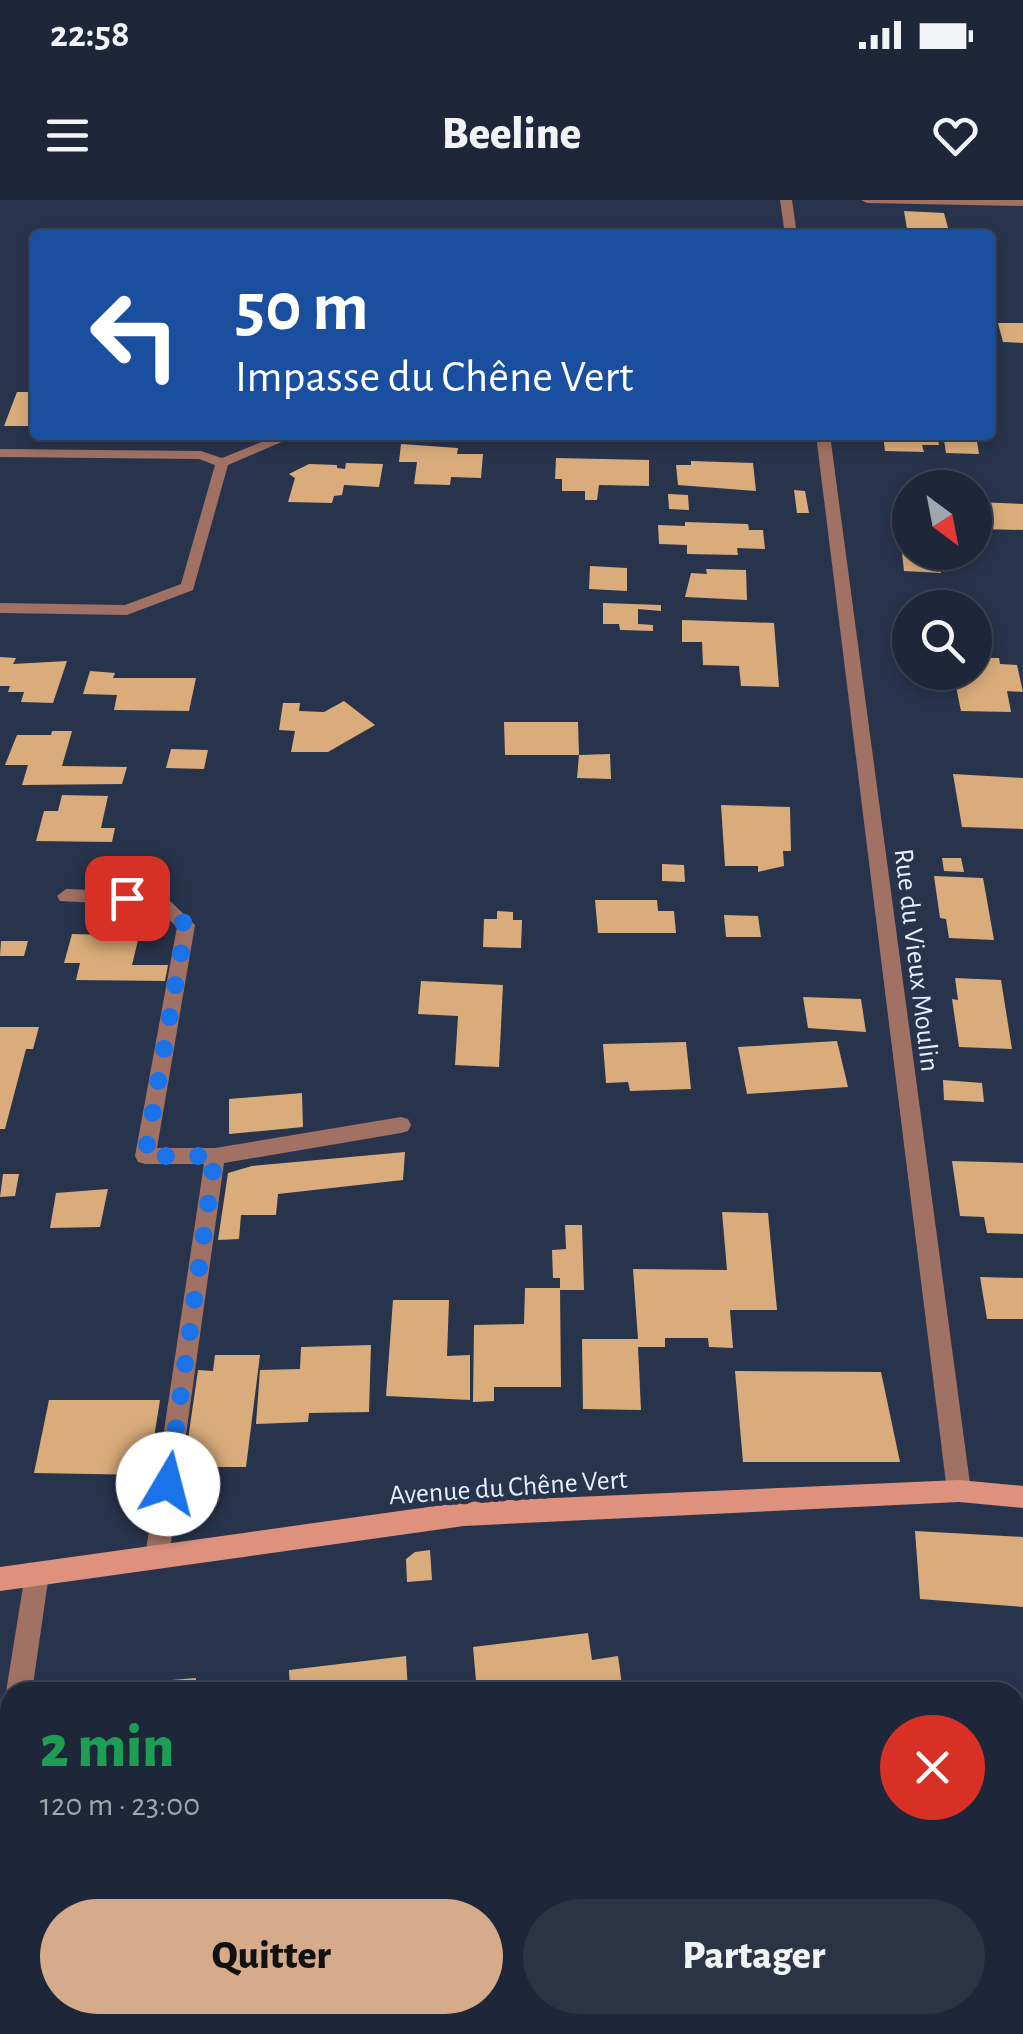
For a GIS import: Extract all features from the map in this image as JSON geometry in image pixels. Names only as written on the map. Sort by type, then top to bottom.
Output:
[{"type":"main road","name":"Avenue du Chêne Vert","points":[[0,1579],[464,1514],[959,1492],[1023,1497]]},
{"type":"street","points":[[786,200],[790,230]]},
{"type":"street","points":[[867,200],[1023,203]]},
{"type":"street","points":[[0,454],[202,455],[222,463],[279,440]]},
{"type":"street","name":"Rue du Vieux Moulin","points":[[824,440],[959,1492]]},
{"type":"street","points":[[0,608],[127,610],[188,587],[222,463]]},
{"type":"street","points":[[66,896],[158,900],[186,925],[145,1156],[215,1156],[401,1125]]},
{"type":"street","points":[[157,1557],[215,1156]]},
{"type":"street","points":[[21,1682],[37,1574]]},
{"type":"building","points":[[904,211],[944,213],[949,230],[907,230]]},
{"type":"building","points":[[998,323],[1023,323],[1023,343],[1003,342]]},
{"type":"building","points":[[17,392],[30,392],[30,425],[4,426]]},
{"type":"building","points":[[884,440],[938,440],[939,445],[922,445],[924,452],[885,451]]},
{"type":"building","points":[[944,440],[977,440],[979,454],[946,453]]},
{"type":"building","points":[[401,444],[458,448],[457,454],[483,454],[481,478],[451,477],[450,485],[414,484],[417,462],[399,462]]},
{"type":"building","points":[[556,458],[649,460],[649,486],[599,485],[597,500],[585,500],[585,491],[562,491],[562,479],[555,479]]},
{"type":"building","points":[[691,461],[753,463],[756,491],[678,485],[676,465],[691,465]]},
{"type":"building","points":[[346,463],[383,464],[379,487],[344,485],[342,495],[334,496],[332,503],[288,502],[295,478],[289,474],[309,464],[345,469]]},
{"type":"building","points":[[794,490],[805,491],[809,513],[797,513]]},
{"type":"building","points":[[668,494],[688,495],[689,510],[669,509]]},
{"type":"building","points":[[992,503],[1023,504],[1023,530],[992,529]]},
{"type":"building","points":[[685,522],[748,524],[749,530],[763,530],[765,549],[737,548],[738,555],[687,554],[687,545],[659,544],[658,525],[685,526]]},
{"type":"building","points":[[590,566],[627,568],[627,591],[589,589]]},
{"type":"building","points":[[706,569],[746,570],[747,600],[685,597],[691,573],[707,574]]},
{"type":"building","points":[[940,570],[941,573],[904,571]]},
{"type":"building","points":[[603,603],[661,605],[661,611],[638,609],[638,624],[653,625],[653,631],[620,630],[619,624],[603,624]]},
{"type":"building","points":[[682,620],[774,623],[779,687],[741,686],[739,666],[703,665],[702,642],[682,642]]},
{"type":"building","points":[[0,657],[16,658],[13,664],[67,661],[53,703],[21,702],[24,692],[8,692],[10,686],[0,686]]},
{"type":"building","points":[[992,658],[999,658],[1000,664],[1017,665],[1023,692],[1007,691],[1011,712],[961,711],[957,690],[992,690]]},
{"type":"building","points":[[90,671],[115,673],[113,678],[196,678],[189,711],[114,710],[117,695],[83,694]]},
{"type":"building","points":[[344,701],[375,725],[328,752],[291,752],[295,731],[279,730],[283,703],[300,703],[299,711],[324,712]]},
{"type":"building","points":[[504,722],[578,722],[579,755],[505,755]]},
{"type":"building","points":[[52,731],[72,731],[62,766],[127,767],[122,784],[22,785],[28,765],[5,765],[17,735],[51,735]]},
{"type":"building","points":[[171,749],[208,750],[204,769],[166,768]]},
{"type":"building","points":[[610,754],[611,779],[577,778],[579,755]]},
{"type":"building","points":[[953,774],[1023,778],[1023,829],[962,827]]},
{"type":"building","points":[[62,795],[108,796],[101,828],[115,828],[112,842],[36,841],[44,811],[58,811]]},
{"type":"building","points":[[721,805],[790,807],[791,851],[783,851],[784,866],[758,872],[758,866],[725,866]]},
{"type":"building","points":[[942,858],[961,858],[964,872],[944,871]]},
{"type":"building","points":[[662,864],[684,865],[685,882],[662,881]]},
{"type":"building","points":[[934,876],[983,878],[994,940],[949,938],[946,919],[940,918]]},
{"type":"building","points":[[595,900],[657,900],[658,911],[674,911],[676,933],[598,933]]},
{"type":"building","points":[[497,911],[513,912],[513,920],[522,920],[521,948],[483,947],[484,919],[497,919]]},
{"type":"building","points":[[724,915],[758,916],[761,937],[726,937]]},
{"type":"building","points":[[72,934],[139,936],[132,965],[168,965],[165,981],[76,980],[80,963],[64,963]]},
{"type":"building","points":[[1,941],[28,941],[24,956],[0,956]]},
{"type":"building","points":[[955,978],[1001,980],[1012,1049],[959,1047],[952,999],[958,1000]]},
{"type":"building","points":[[421,981],[503,985],[499,1067],[455,1065],[458,1016],[418,1014]]},
{"type":"building","points":[[803,997],[861,999],[866,1032],[808,1028]]},
{"type":"building","points":[[0,1027],[39,1027],[33,1049],[26,1049],[5,1129],[0,1129]]},
{"type":"building","points":[[837,1041],[848,1087],[747,1094],[738,1047]]},
{"type":"building","points":[[686,1042],[691,1089],[630,1091],[628,1082],[606,1083],[603,1044]]},
{"type":"building","points":[[943,1080],[982,1083],[984,1102],[944,1100]]},
{"type":"building","points":[[302,1093],[303,1127],[229,1134],[229,1099]]},
{"type":"building","points":[[405,1152],[403,1180],[278,1194],[276,1215],[241,1215],[239,1239],[218,1240],[228,1173],[252,1166]]},
{"type":"building","points":[[952,1161],[1023,1163],[1023,1234],[987,1233],[984,1217],[960,1216]]},
{"type":"building","points":[[3,1174],[19,1174],[15,1196],[0,1197]]},
{"type":"building","points":[[108,1189],[100,1227],[50,1228],[56,1193]]},
{"type":"building","points":[[722,1212],[768,1213],[777,1310],[730,1310],[733,1348],[709,1347],[708,1338],[665,1338],[665,1347],[638,1347],[641,1410],[583,1409],[582,1339],[638,1339],[633,1269],[727,1270]]},
{"type":"building","points":[[565,1225],[582,1225],[584,1290],[560,1290],[560,1278],[553,1278],[552,1250],[566,1249]]},
{"type":"building","points":[[980,1277],[1023,1278],[1023,1319],[987,1319]]},
{"type":"building","points":[[525,1288],[560,1288],[561,1387],[494,1387],[494,1401],[473,1402],[474,1325],[524,1324]]},
{"type":"building","points":[[393,1300],[449,1300],[447,1356],[470,1355],[470,1400],[386,1396]]},
{"type":"building","points":[[371,1345],[369,1412],[309,1413],[308,1422],[256,1424],[260,1370],[300,1369],[301,1347]]},
{"type":"building","points":[[215,1355],[260,1355],[246,1467],[184,1467],[198,1370],[213,1371]]},
{"type":"building","points":[[735,1371],[881,1372],[900,1462],[743,1462]]},
{"type":"building","points":[[49,1400],[160,1400],[148,1475],[34,1473]]},
{"type":"building","points":[[915,1531],[1023,1537],[1023,1607],[920,1599]]},
{"type":"building","points":[[430,1550],[432,1580],[407,1582],[406,1559],[415,1552]]},
{"type":"building","points":[[588,1633],[592,1660],[618,1656],[622,1682],[476,1682],[473,1647]]},
{"type":"building","points":[[406,1656],[407,1682],[290,1682],[289,1670]]},
{"type":"building","points":[[196,1678],[196,1682],[147,1682]]},
{"type":"route","points":[[127,898],[158,900],[186,925],[145,1156],[215,1156],[168,1484]]}]
